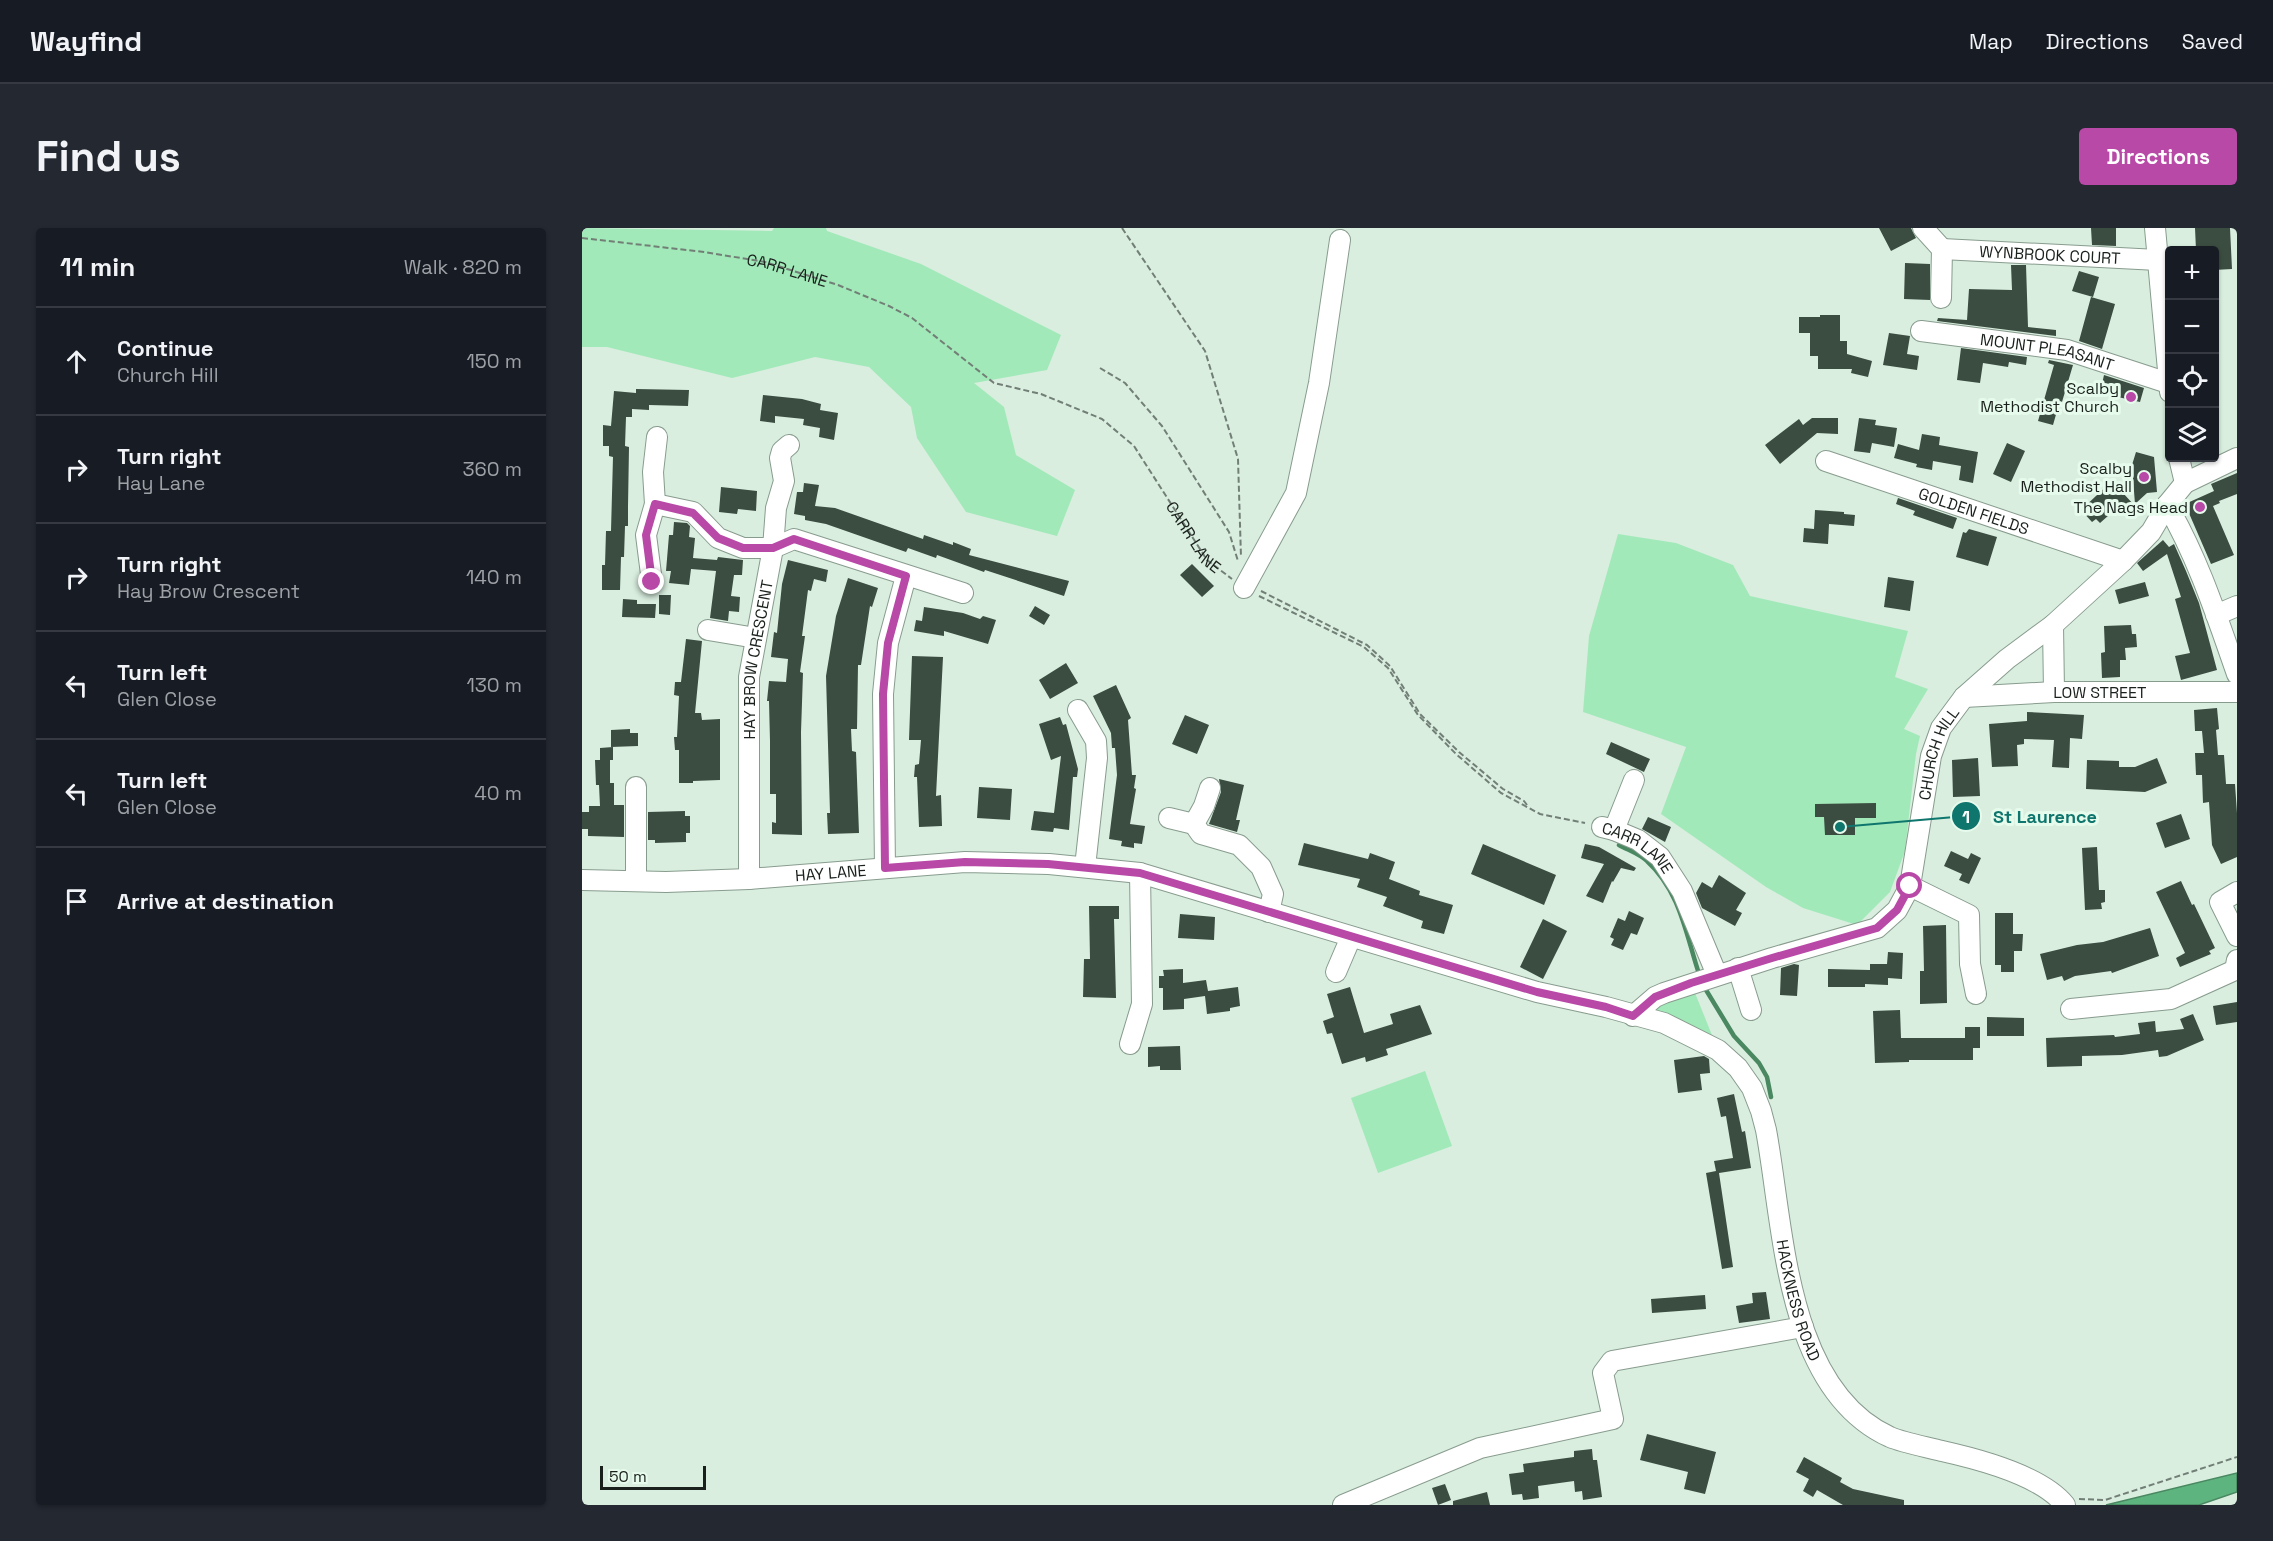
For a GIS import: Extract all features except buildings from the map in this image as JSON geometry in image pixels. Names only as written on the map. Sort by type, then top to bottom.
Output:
[{"type":"street","points":[[1923,228],[1942,249],[1941,298]]},
{"type":"street","points":[[2155,228],[2166,354]]},
{"type":"street","points":[[1245,580],[1296,493],[1319,383],[1340,240]]},
{"type":"street","name":"WYNBROOK COURT","points":[[1942,249],[2158,260]]},
{"type":"street","name":"MOUNT PLEASANT","points":[[1921,331],[2067,350],[2165,387]]},
{"type":"street","points":[[652,582],[646,535],[655,504],[653,472],[657,436]]},
{"type":"street","name":"HAY BROW CRESCENT","points":[[749,879],[749,677],[773,548],[776,508],[784,481],[780,458],[789,445]]},
{"type":"street","points":[[2181,462],[2185,483],[2237,458]]},
{"type":"street","name":"GOLDEN FIELDS","points":[[1826,461],[2123,561]]},
{"type":"street","name":"CHURCH HILL","points":[[1633,1016],[1655,997],[1737,968],[1877,928],[1897,910],[1910,886],[1930,756],[1941,728],[1964,697],[2007,659],[2053,625],[2123,561],[2151,532],[2185,483]]},
{"type":"street","points":[[655,504],[693,513],[718,538],[743,548],[773,548],[794,539],[963,593]]},
{"type":"street","points":[[2168,505],[2181,528],[2237,674]]},
{"type":"street","points":[[885,868],[883,694],[888,643],[906,576]]},
{"type":"street","points":[[2216,615],[2237,606]]},
{"type":"street","points":[[2053,625],[2054,692]]},
{"type":"street","points":[[708,630],[756,638]]},
{"type":"street","name":"LOW STREET","points":[[1964,697],[2054,692],[2237,692]]},
{"type":"street","points":[[1078,710],[1095,741],[1097,758],[1085,867]]},
{"type":"street","points":[[1608,828],[1634,780]]},
{"type":"street","points":[[636,787],[636,881]]},
{"type":"street","points":[[1194,824],[1204,806],[1210,788]]},
{"type":"street","points":[[1169,818],[1194,824],[1201,834],[1239,845],[1261,867],[1273,894],[1269,912]]},
{"type":"street","name":"CARR LANE","points":[[1608,828],[1638,840],[1660,856],[1682,891],[1705,979]]},
{"type":"street","name":"HAY LANE","points":[[582,880],[749,879],[965,862],[1085,867],[1140,873],[1537,992],[1606,1007],[1633,1016]]},
{"type":"street","points":[[1131,1044],[1142,1004],[1140,873]]},
{"type":"street","points":[[1910,886],[1969,915],[1970,964],[1976,994]]},
{"type":"street","points":[[2237,892],[2220,902],[2237,936]]},
{"type":"street","points":[[1336,972],[1351,937]]},
{"type":"street","points":[[2071,1009],[2170,999],[2235,970],[2237,960]]},
{"type":"street","points":[[1737,968],[1751,1010]]},
{"type":"street","name":"HACKNESS ROAD","points":[[1633,1016],[1664,1023],[1718,1050],[1738,1068],[1752,1088],[1766,1130],[1794,1302],[1815,1358],[1830,1384],[1847,1404],[1867,1423],[1891,1437],[2004,1468],[2048,1489],[2063,1502]]},
{"type":"street","points":[[1343,1505],[1480,1448],[1613,1419],[1603,1373],[1612,1361],[1803,1327]]},
{"type":"path","points":[[1122,228],[1205,351],[1238,459],[1245,580]]},
{"type":"path","name":"CARR LANE","points":[[582,238],[704,252],[765,262],[838,285],[912,318],[994,383],[1041,394],[1102,419],[1134,446],[1207,560],[1364,647],[1388,668],[1418,716],[1456,754],[1501,793],[1540,814],[1608,828]]},
{"type":"path","points":[[1100,368],[1125,383],[1162,426],[1229,532],[1245,580],[1367,645],[1390,666],[1420,714],[1459,752],[1503,789],[1524,801],[1528,808]]},
{"type":"path","points":[[2063,1502],[2104,1500],[2237,1457]]},
{"type":"shaded area","points":[[582,228],[772,231],[774,228],[826,228],[827,231],[921,264],[1061,335],[1047,370],[974,383],[1004,407],[1016,455],[1075,490],[1057,536],[966,512],[917,438],[911,407],[869,367],[815,357],[732,378],[607,347],[582,347]]},
{"type":"shaded area","points":[[1618,534],[1676,543],[1733,565],[1750,596],[1908,631],[1895,677],[1928,689],[1904,729],[1920,736],[1905,851],[1890,892],[1857,925],[1803,908],[1766,887],[1661,814],[1686,747],[1583,712],[1589,636]]},
{"type":"shaded area","points":[[1691,983],[1718,1050],[1633,1016]]},
{"type":"shaded area","points":[[1425,1071],[1452,1146],[1378,1173],[1351,1098]]},
{"type":"shaded area","points":[[2237,1473],[2237,1492],[2199,1505],[2106,1505]]},
{"type":"waterway","points":[[1619,845],[1644,859],[1668,886],[1681,915],[1700,977]]},
{"type":"waterway","points":[[1703,985],[1734,1036],[1759,1063],[1767,1077],[1771,1097]]},
{"type":"place","name":"Scalby Methodist Church","points":[[2131,397]]},
{"type":"place","name":"Scalby Methodist Hall","points":[[2144,477]]},
{"type":"place","name":"The Nags Head","points":[[2200,507]]},
{"type":"place","name":"St Laurence","points":[[1840,827]]},
{"type":"route","points":[[652,582],[646,535],[655,504],[693,513],[718,538],[743,548],[773,548],[794,539],[906,576],[888,643],[883,694],[885,868],[965,862],[1048,864],[1140,873],[1537,992],[1606,1007],[1633,1016],[1655,997],[1691,983],[1812,946],[1850,938],[1877,928],[1897,910],[1910,886]]}]
